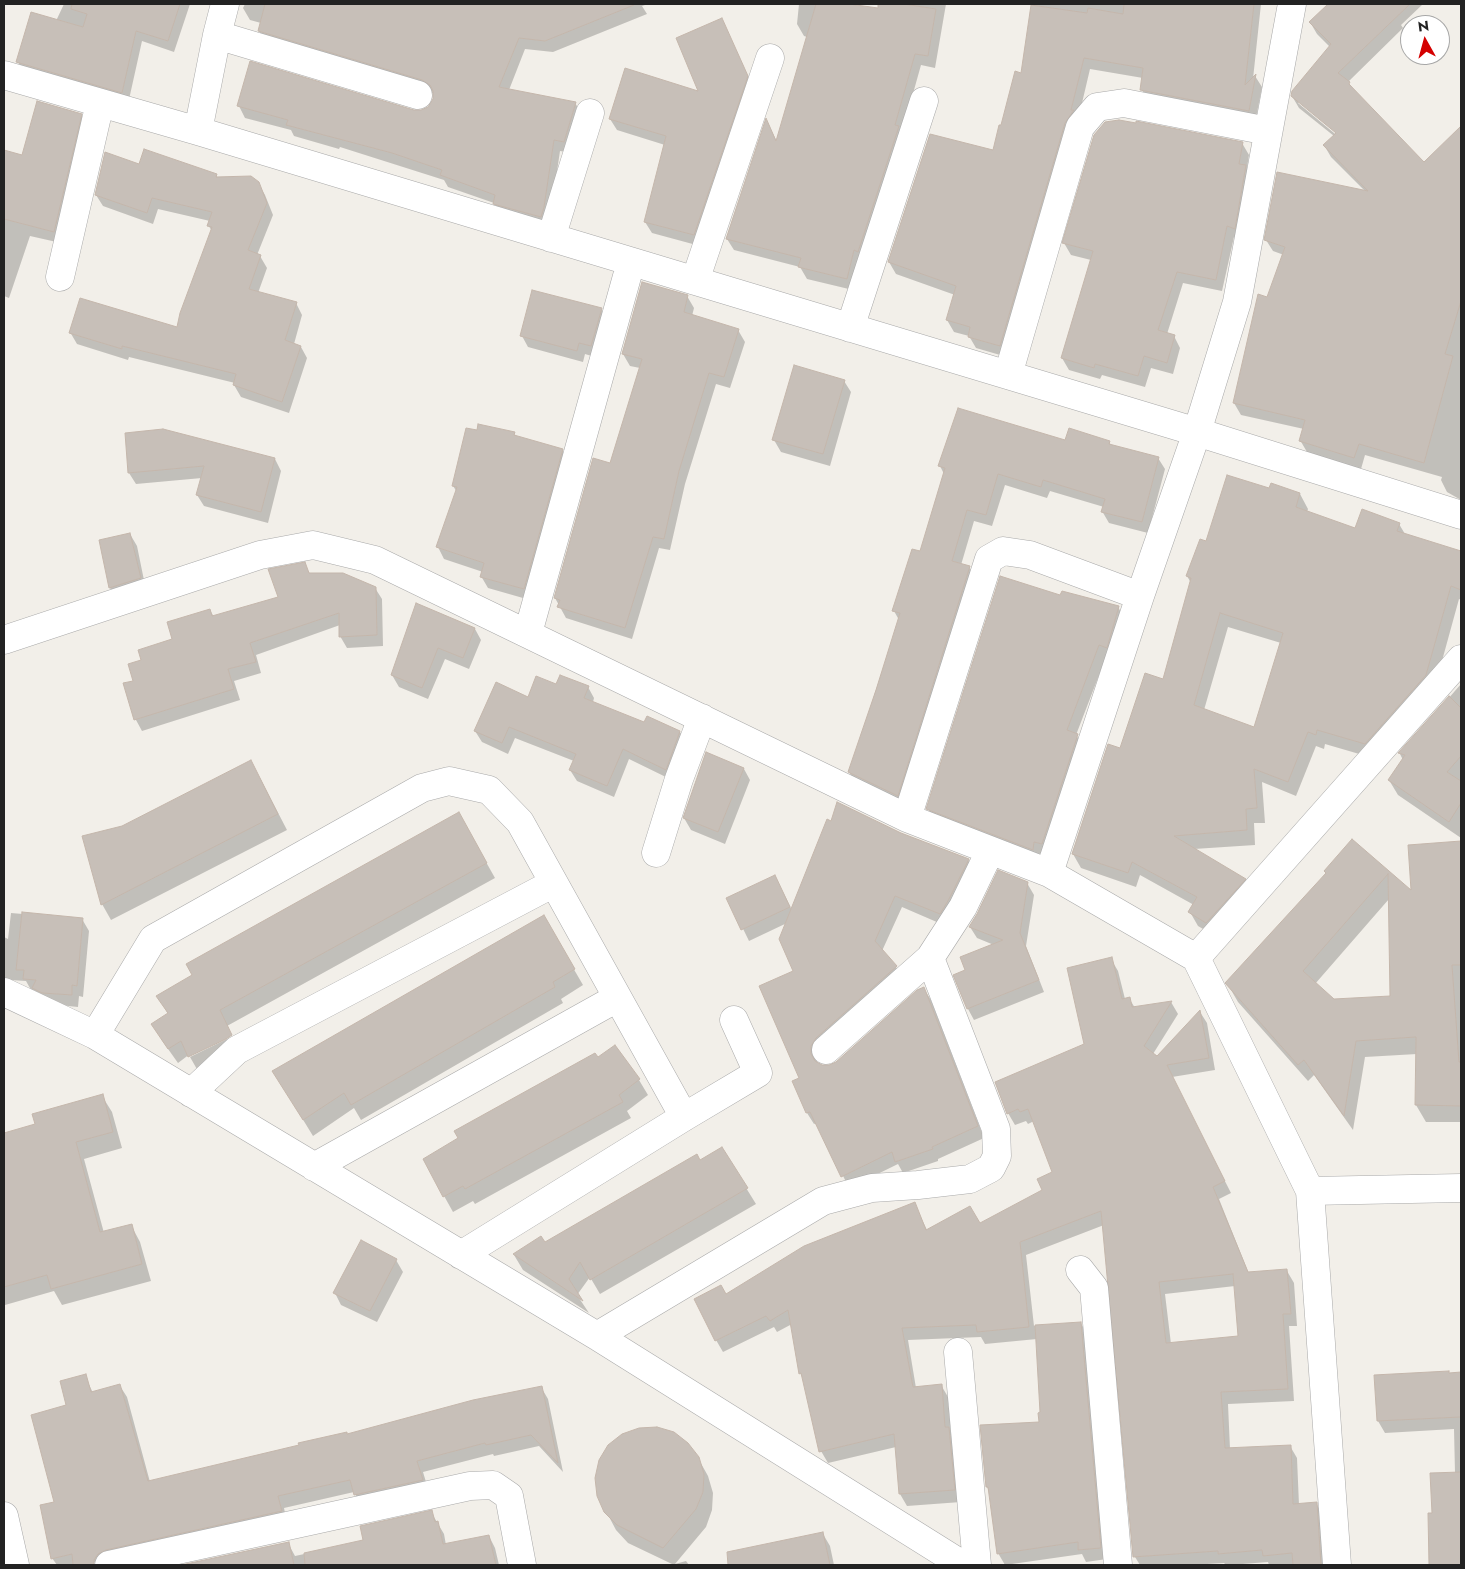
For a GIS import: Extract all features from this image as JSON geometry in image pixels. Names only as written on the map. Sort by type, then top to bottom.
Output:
[{"type":"street","points":[[198,131],[225,4]]},
{"type":"street","points":[[1049,873],[1140,596],[1197,432],[1237,302],[1292,4]]},
{"type":"street","points":[[217,35],[418,95]]},
{"type":"street","points":[[695,281],[770,58]]},
{"type":"street","points":[[4,75],[198,131],[1197,432],[1461,515]]},
{"type":"street","points":[[850,328],[924,101]]},
{"type":"street","points":[[60,278],[100,103]]},
{"type":"street","points":[[1008,375],[1080,127],[1097,107],[1124,104],[1268,131]]},
{"type":"street","points":[[552,238],[590,113]]},
{"type":"street","points":[[528,633],[631,262]]},
{"type":"street","points":[[4,640],[260,555],[313,545],[375,560],[907,818],[1049,873],[1196,958],[1310,1191],[1338,1565]]},
{"type":"street","points":[[907,818],[989,559],[1004,551],[1030,555],[1140,596]]},
{"type":"street","points":[[1196,958],[1461,659]]},
{"type":"street","points":[[656,853],[679,779],[702,718]]},
{"type":"street","points":[[94,1035],[153,939],[422,788],[449,781],[489,790],[520,822],[684,1117]]},
{"type":"street","points":[[826,1050],[930,958],[963,907],[990,851]]},
{"type":"street","points":[[191,1093],[237,1050],[554,883]]},
{"type":"street","points":[[597,1336],[823,1201],[872,1188],[970,1179],[991,1168],[997,1156],[996,1129],[930,958]]},
{"type":"street","points":[[4,992],[94,1035],[597,1336],[964,1565]]},
{"type":"street","points":[[314,1167],[617,998]]},
{"type":"street","points":[[461,1255],[684,1117],[758,1074],[734,1020]]},
{"type":"street","points":[[1310,1191],[1461,1188]]},
{"type":"street","points":[[1080,1270],[1094,1288],[1118,1565]]},
{"type":"street","points":[[958,1352],[964,1565]]},
{"type":"street","points":[[109,1565],[470,1486],[493,1485],[509,1496],[522,1565]]},
{"type":"street","points":[[4,1516],[15,1565]]},
{"type":"building","points":[[72,4],[180,4],[168,41],[136,31],[122,93],[16,62],[31,12],[83,27],[87,14],[71,9]]},
{"type":"building","points":[[265,4],[634,5],[545,41],[519,38],[499,87],[576,102],[564,142],[554,140],[541,217],[493,204],[495,195],[440,175],[442,170],[392,153],[286,125],[288,120],[237,106],[250,61],[414,110],[428,107],[433,99],[433,91],[430,85],[422,80],[258,31]]},
{"type":"building","points":[[816,4],[849,4],[878,8],[878,4],[904,4],[936,9],[928,56],[915,54],[895,125],[899,126],[858,252],[854,250],[847,279],[798,267],[801,258],[726,239],[766,118],[776,141]]},
{"type":"building","points":[[1124,4],[1254,4],[1245,85],[1256,74],[1249,111],[1140,90],[1143,68],[1084,58],[1071,110],[1074,110],[1065,123],[1000,346],[968,337],[970,327],[946,320],[956,286],[888,262],[930,134],[993,150],[1015,71],[1021,73],[1031,5],[1087,13],[1088,8],[1123,14]]},
{"type":"building","points":[[1328,4],[1410,4],[1338,73],[1350,82],[1349,84],[1424,162],[1461,126],[1461,301],[1445,354],[1453,356],[1424,463],[1359,444],[1354,458],[1299,441],[1305,420],[1233,403],[1258,294],[1267,297],[1285,247],[1264,240],[1277,172],[1368,191],[1323,145],[1336,133],[1291,96],[1292,91],[1331,44],[1309,22]]},
{"type":"building","points":[[722,18],[748,76],[694,235],[644,222],[666,136],[609,119],[625,68],[698,91],[676,38]]},
{"type":"building","points":[[37,101],[82,114],[54,232],[4,219],[4,150],[22,155]]},
{"type":"building","points":[[1119,120],[1136,123],[1136,121],[1243,142],[1239,164],[1246,165],[1235,229],[1227,226],[1216,280],[1177,272],[1158,330],[1175,335],[1167,363],[1144,356],[1138,376],[1095,364],[1094,368],[1061,358],[1093,251],[1062,243],[1094,135],[1105,122]]},
{"type":"building","points":[[144,149],[217,174],[216,177],[251,176],[259,182],[267,203],[248,250],[261,255],[249,289],[297,302],[285,340],[301,346],[282,402],[233,385],[236,374],[122,346],[122,349],[69,333],[80,298],[177,327],[180,313],[212,227],[207,226],[212,212],[152,198],[147,213],[95,195],[105,152],[139,164]]},
{"type":"building","points":[[642,282],[688,295],[684,312],[739,329],[724,377],[709,373],[679,471],[664,539],[653,537],[625,628],[557,607],[560,600],[554,598],[593,458],[610,463],[642,359],[622,354]]},
{"type":"building","points":[[532,290],[602,308],[591,346],[579,343],[577,351],[520,336]]},
{"type":"building","points":[[794,365],[845,380],[823,454],[772,440]]},
{"type":"building","points":[[958,408],[1065,440],[1069,428],[1110,441],[1109,444],[1159,457],[1142,522],[1101,512],[1105,499],[1043,480],[1041,487],[998,474],[986,515],[967,510],[952,561],[970,566],[898,796],[848,772],[900,613],[892,611],[912,549],[920,551],[945,468],[938,466]]},
{"type":"building","points":[[478,424],[515,432],[514,435],[563,449],[524,589],[480,577],[484,563],[436,547],[457,487],[452,486],[466,428],[477,430]]},
{"type":"building","points":[[163,429],[275,458],[261,512],[196,495],[204,466],[128,473],[125,433]]},
{"type":"building","points":[[1227,475],[1269,488],[1271,483],[1300,493],[1296,507],[1355,528],[1362,509],[1400,523],[1397,531],[1461,551],[1461,590],[1451,586],[1426,675],[1365,744],[1317,730],[1316,735],[1308,732],[1288,782],[1254,769],[1257,808],[1246,809],[1247,830],[1174,836],[1246,879],[1206,923],[1188,912],[1197,897],[1132,862],[1128,873],[1072,854],[1108,744],[1120,748],[1145,673],[1163,679],[1191,578],[1186,576],[1200,539],[1206,541]],"holes":[[[1220,613],[1283,633],[1254,727],[1194,705]]]},
{"type":"building","points":[[130,533],[141,578],[109,588],[99,540]]},
{"type":"building","points":[[305,562],[309,573],[343,573],[376,587],[377,635],[339,637],[339,613],[250,643],[256,662],[228,669],[234,689],[134,720],[123,683],[133,681],[128,664],[141,660],[138,650],[172,639],[167,622],[210,609],[212,616],[278,597],[268,569]]},
{"type":"building","points":[[1000,576],[1060,595],[1062,591],[1119,606],[1107,648],[1099,645],[1067,730],[1078,734],[1042,844],[1034,842],[1033,850],[926,809]]},
{"type":"building","points":[[416,603],[475,628],[463,658],[438,648],[422,688],[391,675]]},
{"type":"building","points":[[560,675],[589,686],[584,698],[644,722],[647,716],[680,731],[666,770],[623,749],[607,786],[569,770],[576,754],[509,727],[502,743],[474,731],[496,682],[528,697],[536,676],[556,684]]},
{"type":"building","points":[[1449,696],[1461,708],[1461,756],[1447,772],[1461,781],[1461,803],[1449,822],[1388,780],[1405,755],[1398,753]]},
{"type":"building","points":[[706,752],[744,768],[718,832],[683,818]]},
{"type":"building","points":[[251,760],[278,814],[101,905],[82,836],[122,826]]},
{"type":"building","points":[[837,802],[901,833],[969,859],[940,914],[895,896],[875,941],[897,966],[816,1038],[811,1046],[811,1054],[815,1061],[822,1065],[836,1062],[917,990],[924,987],[978,1126],[932,1147],[933,1149],[895,1162],[892,1152],[841,1177],[810,1112],[806,1113],[792,1081],[799,1078],[759,986],[793,971],[779,939],[827,819],[831,821]]},
{"type":"building","points":[[459,812],[487,863],[220,1010],[232,1035],[226,1039],[188,1057],[181,1041],[168,1049],[151,1024],[168,1013],[156,996],[192,975],[186,964]]},
{"type":"building","points":[[1352,839],[1411,890],[1408,845],[1461,841],[1461,965],[1452,965],[1459,1062],[1461,1062],[1461,1106],[1415,1105],[1416,1037],[1356,1041],[1344,1116],[1304,1060],[1298,1065],[1225,983],[1326,873],[1324,871]],"holes":[[[1388,874],[1390,996],[1334,999],[1303,971]]]},
{"type":"building","points":[[998,870],[1028,882],[1020,933],[1039,980],[967,1009],[953,975],[965,970],[960,957],[1003,940],[969,927]]},
{"type":"building","points":[[775,875],[790,907],[741,930],[726,898]]},
{"type":"building","points":[[22,912],[83,918],[77,986],[72,985],[72,995],[42,993],[32,988],[36,980],[23,979],[24,970],[16,970]]},
{"type":"building","points":[[544,915],[575,969],[553,982],[555,987],[351,1105],[344,1093],[303,1120],[272,1071]]},
{"type":"building","points":[[1112,957],[1122,999],[1130,997],[1132,1007],[1172,1001],[1144,1046],[1157,1056],[1200,1010],[1209,1058],[1167,1065],[1225,1181],[1213,1187],[1248,1272],[1287,1269],[1291,1314],[1283,1314],[1288,1389],[1221,1392],[1225,1448],[1291,1445],[1293,1504],[1317,1502],[1321,1565],[1293,1565],[1292,1553],[1263,1556],[1262,1550],[1218,1554],[1218,1551],[1133,1557],[1101,1211],[1020,1242],[1029,1327],[977,1332],[976,1325],[902,1328],[913,1387],[942,1384],[945,1427],[949,1427],[955,1490],[899,1494],[894,1434],[819,1452],[801,1373],[799,1374],[788,1310],[770,1321],[766,1316],[715,1341],[694,1299],[721,1285],[726,1294],[804,1246],[915,1202],[926,1230],[970,1206],[980,1223],[1042,1190],[1037,1179],[1052,1172],[1028,1109],[1020,1112],[1018,1109],[1007,1114],[995,1082],[1084,1044],[1067,968]],"holes":[[[1233,1274],[1238,1336],[1166,1343],[1159,1282]]]},
{"type":"building","points":[[615,1045],[640,1079],[619,1095],[623,1102],[465,1189],[463,1186],[443,1197],[423,1159],[458,1138],[454,1131],[595,1053],[598,1057]]},
{"type":"building","points":[[103,1094],[113,1132],[76,1142],[100,1232],[132,1224],[142,1264],[51,1289],[47,1275],[4,1287],[4,1133],[35,1124],[32,1114]]},
{"type":"building","points":[[722,1147],[748,1188],[590,1280],[580,1262],[569,1279],[583,1301],[513,1254],[541,1236],[545,1242],[697,1154],[700,1160]]},
{"type":"building","points":[[361,1240],[397,1259],[370,1311],[333,1293]]},
{"type":"building","points":[[1081,1322],[1101,1548],[1078,1550],[1078,1542],[997,1554],[988,1487],[986,1487],[980,1425],[1039,1422],[1035,1325]]},
{"type":"building","points":[[1449,1371],[1449,1373],[1461,1372],[1461,1417],[1377,1421],[1374,1375]]},
{"type":"building","points":[[86,1374],[91,1392],[120,1384],[148,1481],[299,1445],[298,1443],[347,1432],[347,1434],[473,1400],[542,1386],[558,1463],[531,1435],[486,1445],[485,1443],[417,1461],[423,1480],[354,1495],[350,1480],[278,1496],[282,1511],[106,1550],[98,1554],[94,1560],[94,1565],[73,1565],[72,1554],[51,1559],[40,1505],[54,1502],[31,1415],[66,1405],[60,1381]]},
{"type":"building","points":[[657,1427],[674,1432],[688,1443],[699,1457],[704,1474],[703,1492],[696,1509],[663,1548],[617,1525],[604,1512],[597,1496],[595,1478],[599,1460],[608,1445],[622,1434],[639,1428]]},
{"type":"building","points":[[1461,1472],[1461,1565],[1429,1565],[1428,1513],[1432,1513],[1430,1473]]},
{"type":"building","points":[[432,1510],[435,1522],[438,1521],[443,1544],[489,1535],[496,1565],[305,1565],[304,1553],[363,1540],[360,1526]]},
{"type":"building","points":[[823,1532],[830,1565],[728,1565],[727,1552]]},
{"type":"building","points":[[289,1542],[294,1565],[181,1565]]}]
